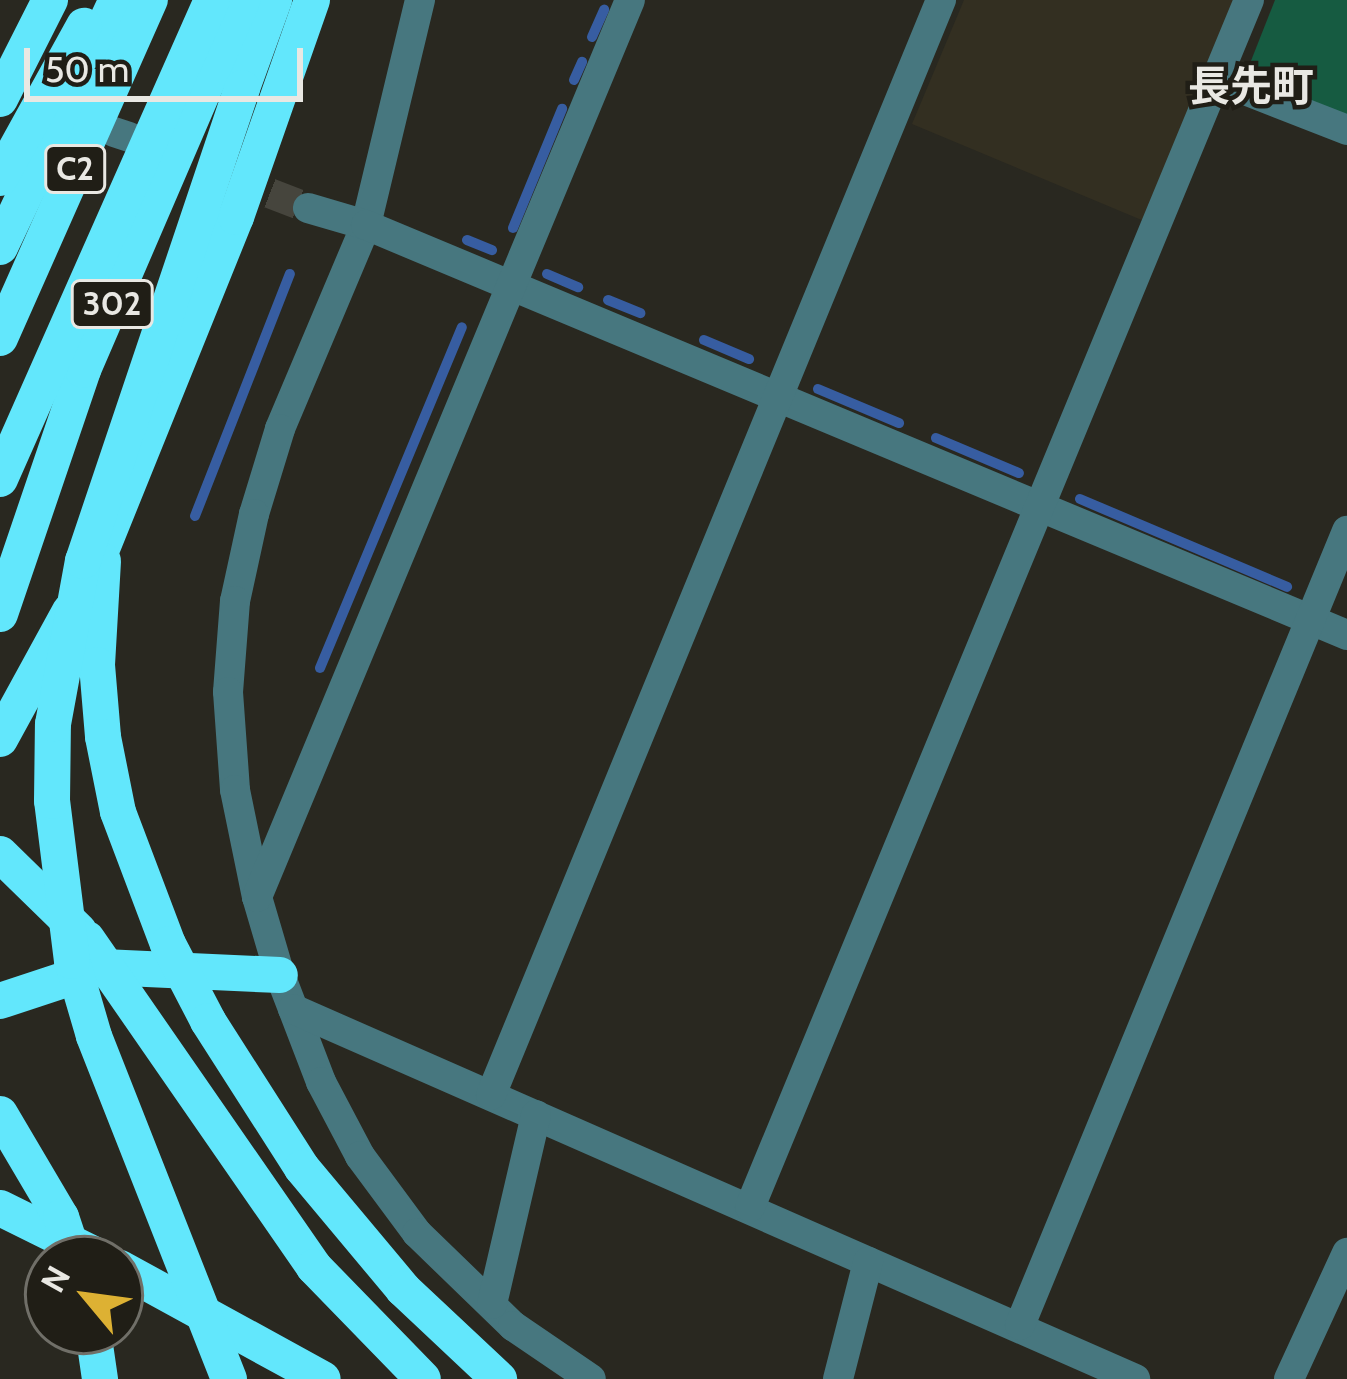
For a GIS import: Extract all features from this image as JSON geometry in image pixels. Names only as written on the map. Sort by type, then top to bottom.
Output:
[{"type":"highway","points":[[0,247],[41,105],[50,0]]},
{"type":"highway","points":[[0,178],[97,0]]},
{"type":"highway","points":[[41,105],[117,0]]},
{"type":"highway","name":"C2","points":[[0,338],[150,0]]},
{"type":"highway","name":"C2","points":[[0,479],[212,0]]},
{"type":"highway","name":"302","points":[[0,614],[83,370],[242,0]]},
{"type":"highway","points":[[229,1379],[94,1036],[72,961],[58,882],[53,724],[66,640],[102,491],[274,0]]},
{"type":"highway","points":[[0,740],[91,574],[163,406],[312,0]]},
{"type":"highway","points":[[139,386],[99,590],[97,665],[118,812],[139,875],[208,1022],[302,1168],[403,1289],[499,1379]]},
{"type":"highway","points":[[0,854],[86,939],[134,1001],[314,1267],[423,1379]]},
{"type":"highway","points":[[0,1001],[103,968],[287,992]]},
{"type":"highway","points":[[0,1114],[67,1235]]},
{"type":"highway","points":[[0,1208],[55,1235]]},
{"type":"highway","points":[[144,1281],[323,1379]]},
{"type":"street","points":[[420,0],[366,225],[280,429],[235,602],[229,692],[234,771],[257,897],[287,992],[321,1082],[360,1156],[417,1233],[513,1326],[591,1379]]},
{"type":"street","points":[[257,897],[630,0]]},
{"type":"street","points":[[491,1095],[941,0]]},
{"type":"street","points":[[750,1207],[1249,0]]},
{"type":"street","points":[[1217,79],[1347,130]]},
{"type":"street","points":[[308,208],[366,225],[1347,635]]},
{"type":"street","points":[[1021,1325],[1347,530]]},
{"type":"street","points":[[287,992],[491,1095],[1135,1379]]},
{"type":"street","points":[[492,1304],[536,1114]]},
{"type":"street","points":[[1289,1379],[1347,1252]]},
{"type":"street","points":[[838,1379],[868,1262]]},
{"type":"shaded area","points":[[964,0],[1237,0],[1144,221],[912,124]]},
{"type":"green space","points":[[1275,0],[1347,0],[1347,122],[1253,84],[1247,71]]},
{"type":"waterway","points":[[592,37],[604,10]]},
{"type":"waterway","points":[[574,80],[582,62]]},
{"type":"waterway","points":[[513,228],[562,109]]},
{"type":"waterway","points":[[467,240],[492,250]]},
{"type":"waterway","points":[[195,516],[290,274]]},
{"type":"waterway","points":[[547,274],[578,287]]},
{"type":"waterway","points":[[608,300],[640,313]]},
{"type":"waterway","points":[[320,668],[462,327]]},
{"type":"waterway","points":[[704,340],[749,359]]},
{"type":"waterway","points":[[818,389],[899,423]]},
{"type":"waterway","points":[[936,438],[1019,473]]},
{"type":"waterway","points":[[1080,499],[1287,587]]},
{"type":"tunnel","points":[[228,177],[308,208]]},
{"type":"district","name":"長先町","points":[[1251,86]]}]
